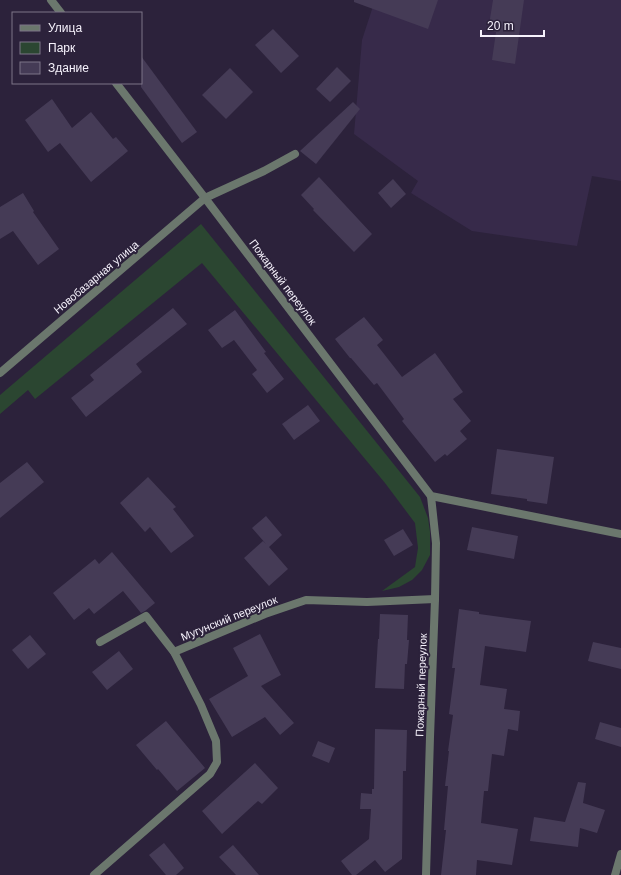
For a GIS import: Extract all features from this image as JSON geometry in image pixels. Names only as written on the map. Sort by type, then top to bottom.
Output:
[{"type":"street","points":[[51,0],[60,12]]},
{"type":"street","name":"Пожарный переулок","points":[[117,84],[431,496],[436,543],[426,875]]},
{"type":"street","name":"Новобазарная улица","points":[[0,373],[205,198],[295,154]]},
{"type":"street","points":[[431,496],[621,534]]},
{"type":"street","name":"Мугунский переулок","points":[[94,875],[210,774],[217,762],[216,741],[201,705],[174,652],[265,614],[306,600],[367,602],[435,599]]},
{"type":"street","points":[[100,642],[146,616],[174,652]]},
{"type":"street","points":[[615,875],[621,854]]},
{"type":"shaded area","points":[[375,0],[621,0],[621,181],[592,176],[577,246],[472,231],[411,193],[418,181],[354,134],[362,40]]},
{"type":"green space","points":[[201,224],[420,497],[428,518],[430,532],[430,555],[422,570],[412,580],[399,587],[382,591],[415,567],[418,548],[415,523],[385,483],[202,263],[35,399],[28,390],[0,414],[0,395]]},
{"type":"building","points":[[354,0],[438,0],[428,29],[354,2]]},
{"type":"building","points":[[493,0],[524,0],[515,64],[492,60],[496,32],[488,31]]},
{"type":"building","points":[[273,29],[299,56],[281,73],[255,45]]},
{"type":"building","points":[[142,57],[197,132],[182,143],[141,87]]},
{"type":"building","points":[[337,67],[351,81],[330,102],[316,89]]},
{"type":"building","points":[[230,68],[253,92],[226,119],[202,95]]},
{"type":"building","points":[[52,99],[72,128],[91,112],[113,139],[116,137],[128,151],[91,182],[60,143],[48,152],[25,120]]},
{"type":"building","points":[[353,102],[360,109],[316,164],[300,151]]},
{"type":"building","points":[[319,177],[372,234],[354,252],[313,210],[314,209],[301,195]]},
{"type":"building","points":[[393,179],[406,194],[391,208],[378,193]]},
{"type":"building","points":[[23,193],[34,211],[33,212],[59,249],[38,265],[13,231],[0,239],[0,207]]},
{"type":"building","points":[[173,308],[187,324],[136,364],[142,372],[86,417],[71,398],[94,380],[90,375]]},
{"type":"building","points":[[235,310],[266,352],[264,353],[284,379],[267,393],[252,374],[257,370],[234,340],[222,348],[208,330]]},
{"type":"building","points":[[364,317],[383,340],[377,345],[402,377],[435,353],[463,392],[453,399],[471,421],[460,431],[467,439],[447,456],[445,454],[435,462],[402,421],[404,419],[377,383],[374,385],[335,339]]},
{"type":"building","points":[[308,405],[320,421],[294,440],[282,424]]},
{"type":"building","points":[[497,449],[554,457],[547,504],[527,501],[527,499],[491,494]]},
{"type":"building","points":[[27,462],[44,482],[0,518],[0,483]]},
{"type":"building","points":[[148,477],[176,507],[173,509],[194,536],[171,553],[150,527],[145,532],[120,503]]},
{"type":"building","points":[[266,516],[282,535],[269,547],[288,569],[269,586],[244,558],[263,541],[266,544],[252,528]]},
{"type":"building","points":[[472,527],[518,536],[514,559],[467,550]]},
{"type":"building","points":[[403,529],[413,545],[394,556],[384,540]]},
{"type":"building","points":[[112,552],[155,603],[141,613],[123,591],[94,614],[89,608],[74,620],[53,593],[95,559],[99,564]]},
{"type":"building","points":[[459,609],[479,612],[479,614],[531,621],[526,652],[485,646],[480,685],[507,689],[504,709],[520,711],[518,731],[508,729],[504,756],[492,754],[488,791],[484,791],[481,823],[518,829],[512,865],[477,860],[476,875],[441,875],[446,830],[444,830],[448,786],[445,786],[453,715],[449,714],[455,668],[452,668]]},
{"type":"building","points":[[380,614],[408,615],[407,640],[409,640],[407,664],[405,664],[404,689],[375,688]]},
{"type":"building","points":[[260,634],[281,675],[261,686],[294,723],[280,735],[265,717],[232,737],[209,699],[248,676],[233,648]]},
{"type":"building","points":[[30,635],[46,654],[28,669],[12,650]]},
{"type":"building","points":[[593,642],[621,648],[621,669],[588,661]]},
{"type":"building","points":[[119,651],[133,669],[107,690],[92,672]]},
{"type":"building","points":[[166,721],[205,768],[177,791],[136,745]]},
{"type":"building","points":[[600,722],[621,728],[621,747],[595,739]]},
{"type":"building","points":[[375,729],[407,730],[406,771],[403,771],[402,859],[385,872],[375,860],[356,875],[352,875],[341,861],[369,839],[371,809],[360,809],[361,793],[372,794],[372,789],[374,789]]},
{"type":"building","points":[[318,741],[335,748],[329,763],[312,756]]},
{"type":"building","points":[[255,763],[278,788],[262,804],[258,801],[222,834],[202,811]]},
{"type":"building","points":[[578,782],[586,783],[583,803],[605,810],[597,833],[580,828],[578,847],[530,841],[534,817],[565,822]]},
{"type":"building","points":[[164,843],[184,868],[176,875],[166,875],[149,855]]},
{"type":"building","points":[[233,845],[259,875],[236,875],[219,857]]}]
